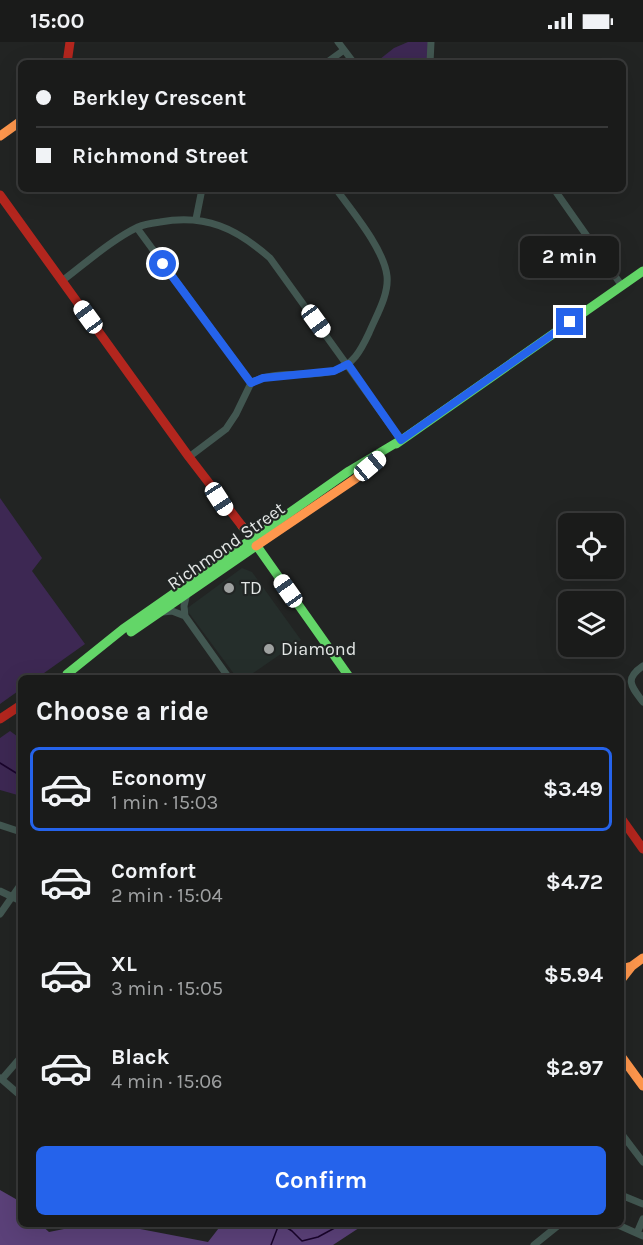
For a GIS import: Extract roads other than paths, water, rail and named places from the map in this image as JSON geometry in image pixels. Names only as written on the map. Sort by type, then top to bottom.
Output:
[{"type":"main road","points":[[67,60],[70,42]]},
{"type":"main road","points":[[0,136],[18,123]]},
{"type":"main road","points":[[0,195],[348,675]]},
{"type":"main road","name":"Richmond Street","points":[[69,675],[123,629],[355,479],[401,440],[643,271]]},
{"type":"main road","name":"Richmond Street","points":[[70,675],[187,593],[252,544]]},
{"type":"main road","points":[[0,719],[18,707]]},
{"type":"main road","points":[[624,822],[643,849]]},
{"type":"main road","points":[[624,968],[632,966],[643,958]]},
{"type":"main road","points":[[624,978],[632,966]]},
{"type":"main road","points":[[624,1060],[643,1086]]},
{"type":"street","points":[[338,42],[352,60]]},
{"type":"street","points":[[430,60],[431,42]]},
{"type":"street","points":[[330,60],[344,50]]},
{"type":"street","points":[[196,219],[201,192]]},
{"type":"street","points":[[189,457],[226,429],[251,383],[263,378],[334,371],[348,364],[360,354],[383,299],[387,277],[382,258],[338,192]]},
{"type":"street","points":[[556,192],[622,286]]},
{"type":"street","points":[[62,281],[136,228],[178,219],[196,219],[230,230],[252,242],[270,258],[401,440]]},
{"type":"street","points":[[136,228],[251,383]]},
{"type":"street","points":[[187,593],[184,606],[185,616],[227,675]]},
{"type":"street","points":[[159,613],[172,611],[185,616]]},
{"type":"street","points":[[643,666],[633,673],[630,679],[632,688],[643,702]]},
{"type":"street","points":[[0,825],[18,831]]},
{"type":"street","points":[[0,914],[18,888]]},
{"type":"street","points":[[0,891],[18,899]]},
{"type":"street","points":[[18,1060],[1,1079],[18,1093]]},
{"type":"street","points":[[624,1137],[643,1162]]},
{"type":"street","points":[[624,1196],[643,1204]]},
{"type":"street","points":[[623,1227],[640,1235],[643,1219]]},
{"type":"street","points":[[534,1245],[556,1227]]},
{"type":"waterway","points":[[0,763],[18,774]]},
{"type":"waterway","points":[[271,1245],[278,1227]]},
{"type":"waterway","points":[[286,1227],[302,1241],[318,1237],[336,1227]]},
{"type":"place","name":"TD","points":[[229,588]]},
{"type":"place","name":"Diamond","points":[[269,649]]}]
